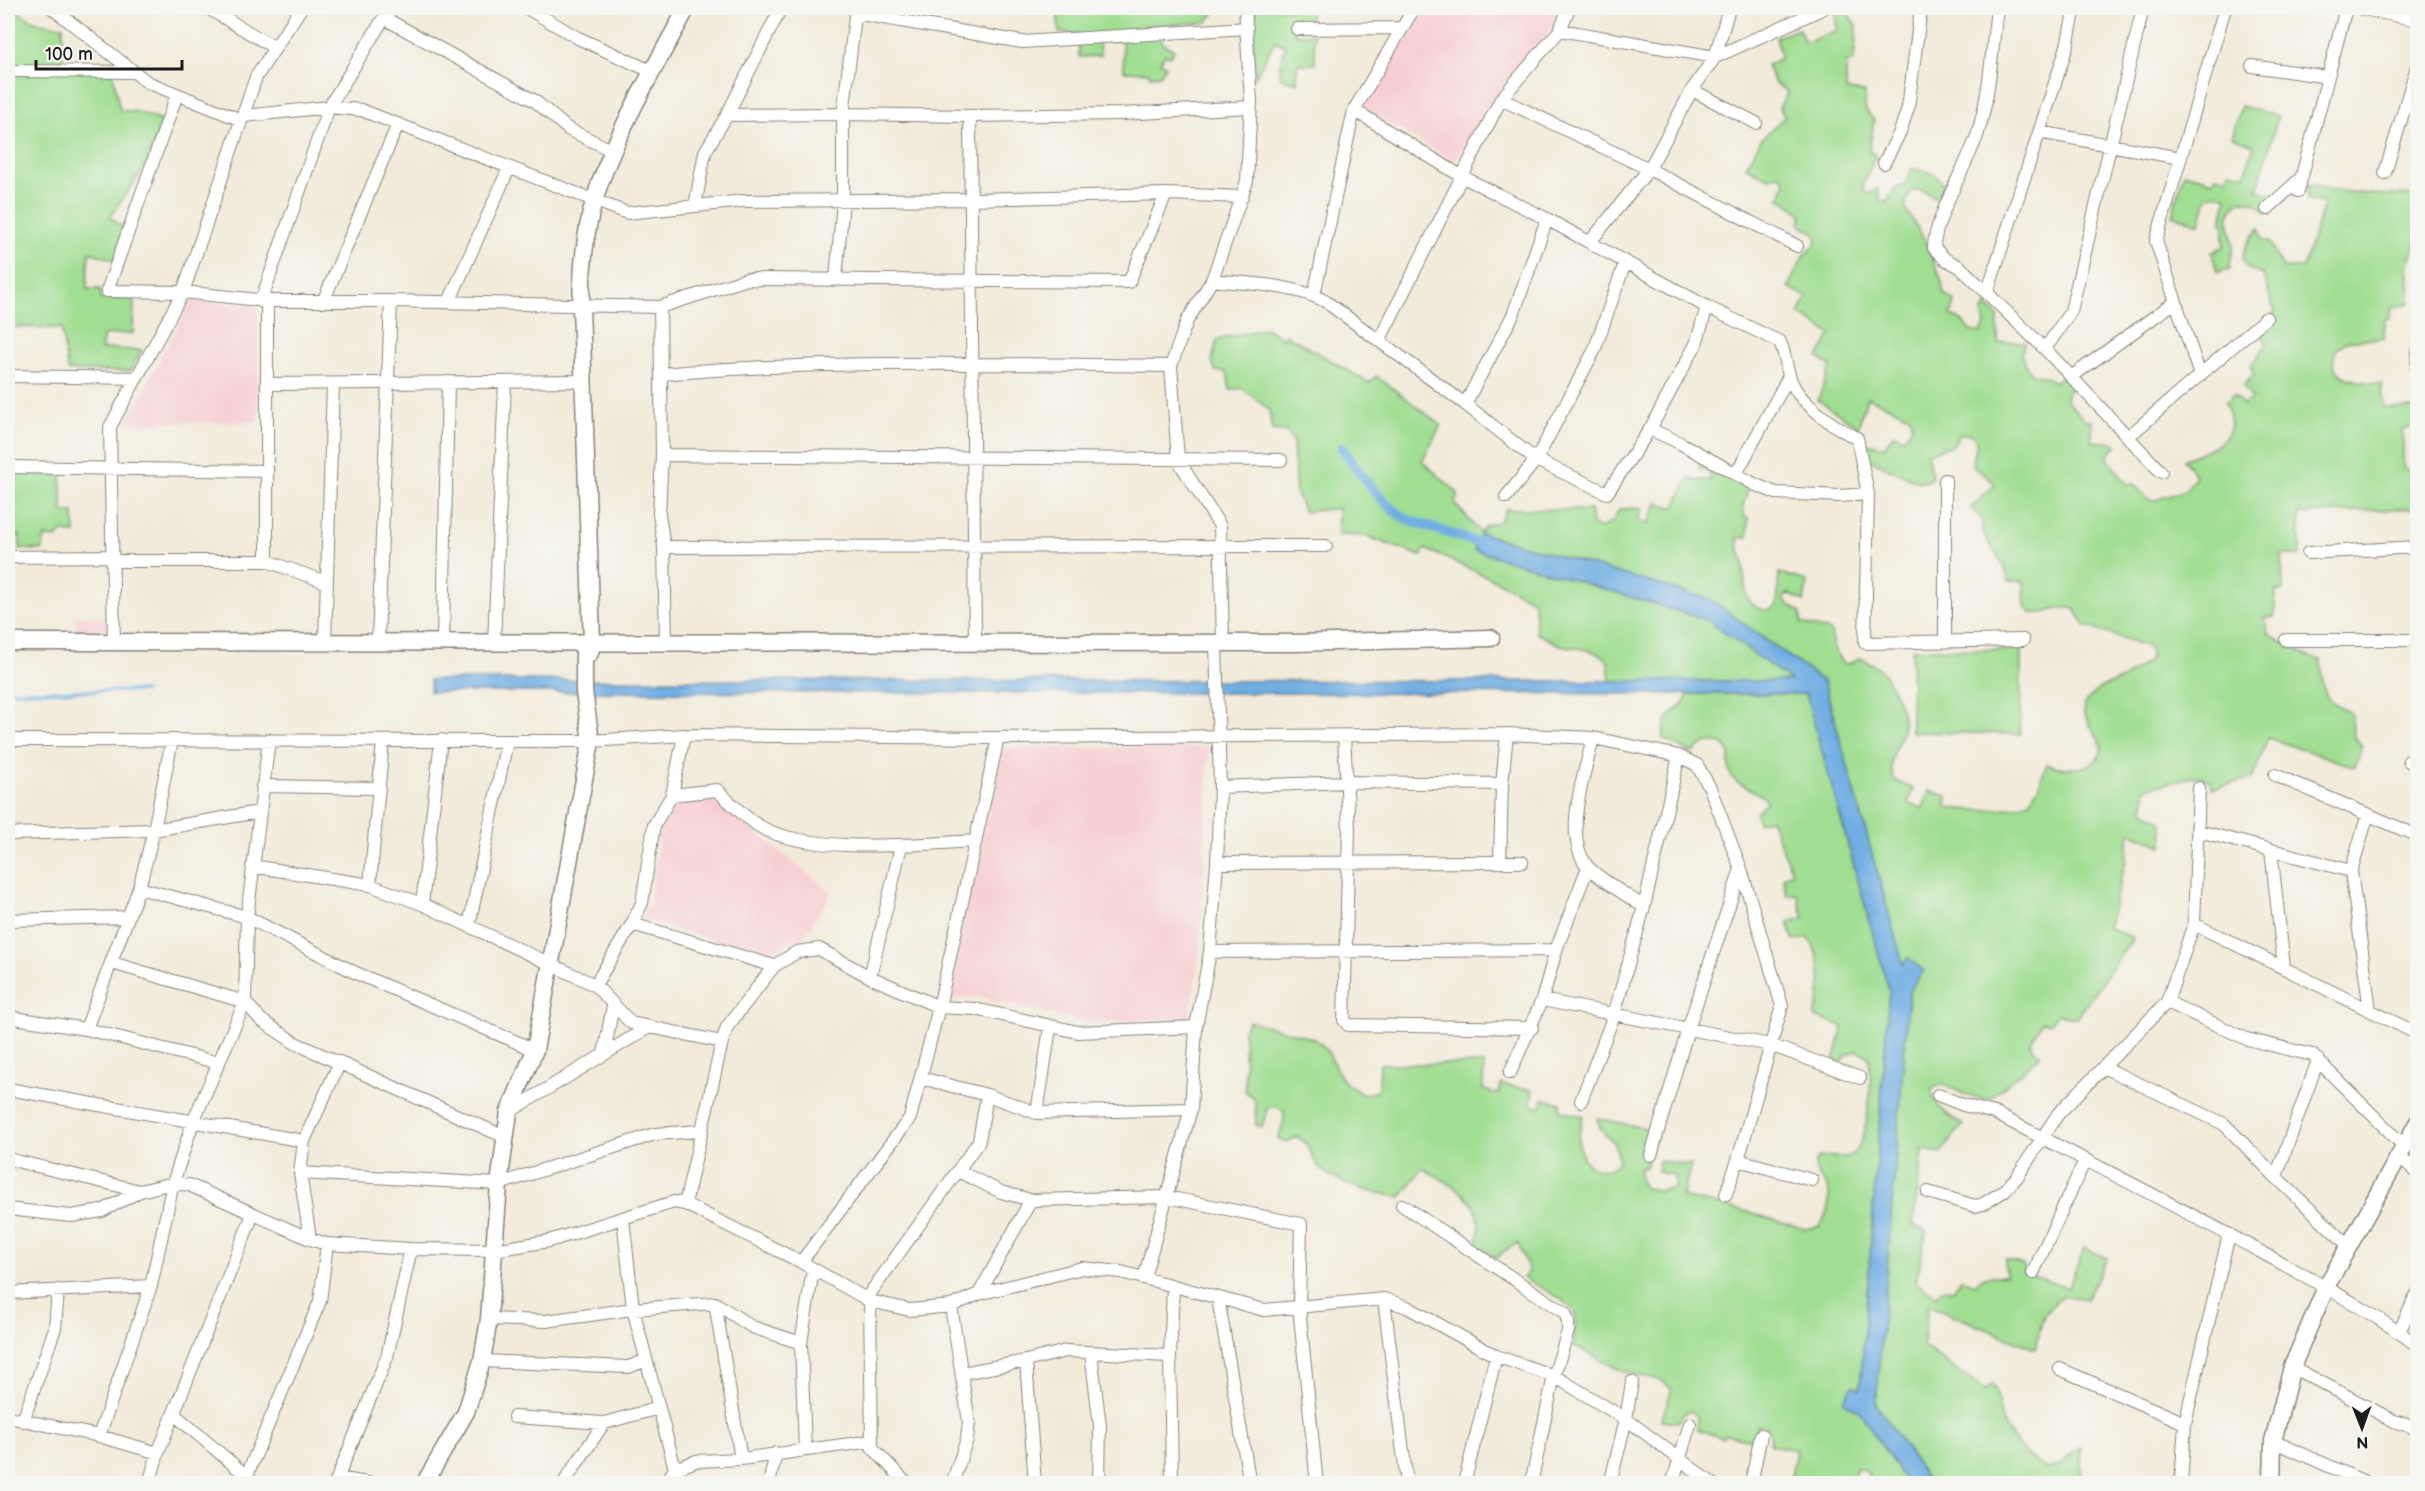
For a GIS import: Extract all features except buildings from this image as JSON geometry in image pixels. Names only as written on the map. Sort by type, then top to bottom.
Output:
[{"type":"street","points":[[52,8],[147,82],[242,118],[329,107],[361,110],[627,213],[744,201],[1166,194],[1242,197]]},
{"type":"street","points":[[208,8],[275,48]]},
{"type":"street","points":[[114,642],[110,427],[183,292],[256,77],[301,8]]},
{"type":"street","points":[[527,8],[578,38],[653,72]]},
{"type":"street","points":[[424,1484],[466,1412],[482,1361],[489,1320],[499,1184],[509,1112],[535,1050],[591,741],[584,686],[588,642],[582,257],[594,202],[613,151],[687,8]]},
{"type":"street","points":[[695,206],[705,152],[728,115],[782,8]]},
{"type":"street","points":[[1144,1278],[1191,1109],[1196,1027],[1210,952],[1220,787],[1218,687],[1222,545],[1220,526],[1178,460],[1171,366],[1187,321],[1212,280],[1247,182],[1250,107],[1245,8]]},
{"type":"street","points":[[1314,295],[1354,110],[1414,8]]},
{"type":"street","points":[[1379,341],[1501,99],[1560,30],[1569,8]]},
{"type":"street","points":[[1590,242],[1649,169],[1692,90],[1715,57],[1729,8]]},
{"type":"street","points":[[1560,30],[1715,57],[1824,8]]},
{"type":"street","points":[[1884,163],[1900,132],[1908,108],[1921,8]]},
{"type":"street","points":[[1997,8],[1989,76],[1977,135],[1934,240],[1934,248],[1939,254],[1960,267],[2044,349],[2161,472]]},
{"type":"street","points":[[1987,293],[2067,46],[2075,8],[2058,8]]},
{"type":"street","points":[[2044,349],[2071,312],[2143,8]]},
{"type":"street","points":[[2200,376],[2157,241],[2225,8]]},
{"type":"street","points":[[2298,191],[2346,8]]},
{"type":"street","points":[[2358,8],[2418,20]]},
{"type":"street","points":[[836,278],[843,201],[843,114],[856,10],[1022,42],[1247,28]]},
{"type":"street","points":[[267,561],[267,384],[264,301],[329,107],[387,13],[535,101],[568,129],[613,151]]},
{"type":"street","points":[[1297,29],[1402,28]]},
{"type":"street","points":[[2385,173],[2418,63]]},
{"type":"street","points":[[2253,66],[2328,77]]},
{"type":"street","points":[[8,71],[134,72]]},
{"type":"street","points":[[1692,90],[1756,123]]},
{"type":"street","points":[[177,94],[107,291],[183,292],[264,301],[391,301],[660,307],[747,279],[1129,282],[1166,194]]},
{"type":"street","points":[[1501,99],[1649,169],[1797,246]]},
{"type":"street","points":[[728,115],[1122,114],[1250,107]]},
{"type":"street","points":[[1354,110],[1461,176],[1547,219],[1707,307],[1780,342],[1789,376],[1802,399],[1844,432],[1857,438],[1868,494],[1865,643],[2024,640]]},
{"type":"street","points":[[970,116],[975,643]]},
{"type":"street","points":[[323,302],[398,124]]},
{"type":"street","points":[[2039,132],[2180,158]]},
{"type":"street","points":[[449,302],[509,168]]},
{"type":"street","points":[[2267,209],[2302,177]]},
{"type":"street","points":[[1465,404],[1513,315],[1547,219]]},
{"type":"street","points":[[1506,497],[1536,460],[1594,351],[1625,262]]},
{"type":"street","points":[[1212,280],[1282,288],[1314,295],[1338,309],[1536,460],[1607,493],[1650,429],[1698,340],[1707,307]]},
{"type":"street","points":[[378,642],[391,301]]},
{"type":"street","points":[[2071,377],[2175,302]]},
{"type":"street","points":[[660,307],[662,455],[659,514],[664,547],[666,643]]},
{"type":"street","points":[[2129,436],[2266,318]]},
{"type":"street","points":[[2417,376],[2418,345]]},
{"type":"street","points":[[661,374],[741,367],[973,364],[1171,366]]},
{"type":"street","points":[[8,376],[137,378]]},
{"type":"street","points":[[1736,474],[1789,376]]},
{"type":"street","points":[[267,384],[584,381]]},
{"type":"street","points":[[443,642],[448,382]]},
{"type":"street","points":[[494,643],[505,382]]},
{"type":"street","points":[[325,642],[333,384]]},
{"type":"street","points":[[1650,429],[1680,442],[1756,485],[1776,493],[1839,496],[1868,494]]},
{"type":"street","points":[[662,455],[1281,460]]},
{"type":"street","points":[[8,467],[267,471]]},
{"type":"street","points":[[1945,480],[1945,641]]},
{"type":"street","points":[[664,547],[1326,546]]},
{"type":"street","points":[[2308,553],[2418,547]]},
{"type":"street","points":[[8,557],[267,561],[326,582]]},
{"type":"street","points":[[8,642],[1219,643],[1491,638]]},
{"type":"street","points":[[2286,640],[2418,640]]},
{"type":"street","points":[[1500,862],[1502,784],[1507,734]]},
{"type":"street","points":[[8,740],[591,741],[684,735],[1220,738],[1507,734],[1593,738],[1679,756],[1697,765],[1710,788],[1741,869],[1782,1006],[1726,1194]]},
{"type":"street","points":[[595,985],[642,903],[654,825],[672,795],[684,735]]},
{"type":"street","points":[[1344,736],[1348,863],[1348,951],[1344,1020],[1348,1025],[1532,1028]]},
{"type":"street","points":[[801,1262],[910,1118],[939,1007],[998,738]]},
{"type":"street","points":[[1593,738],[1576,812],[1576,845],[1588,867],[1644,907]]},
{"type":"street","points":[[86,1029],[138,888],[154,830],[172,740]]},
{"type":"street","points":[[99,1436],[151,1286],[173,1183],[193,1122],[245,1002],[247,916],[258,812],[269,740]]},
{"type":"street","points":[[422,904],[441,740]]},
{"type":"street","points":[[370,885],[382,741]]},
{"type":"street","points":[[469,926],[507,741]]},
{"type":"street","points":[[1581,1101],[1614,1016],[1644,907],[1679,756]]},
{"type":"street","points":[[2275,775],[2418,836]]},
{"type":"street","points":[[1220,787],[1347,782],[1502,784]]},
{"type":"street","points":[[262,786],[378,788]]},
{"type":"street","points":[[1928,1192],[1967,1205],[1983,1204],[2010,1186],[2058,1114],[2167,1002],[2194,924],[2199,788]]},
{"type":"street","points":[[672,795],[717,790],[759,826],[804,843],[901,846],[976,841]]},
{"type":"street","points":[[8,834],[154,830],[258,812]]},
{"type":"street","points":[[2368,814],[2350,872],[2370,1010]]},
{"type":"street","points":[[2199,831],[2350,872]]},
{"type":"street","points":[[870,977],[901,846]]},
{"type":"street","points":[[2271,850],[2284,967]]},
{"type":"street","points":[[1217,863],[1522,862]]},
{"type":"street","points":[[252,866],[370,885],[422,904],[595,985],[631,1023],[722,1042]]},
{"type":"street","points":[[1510,1073],[1532,1028],[1556,950],[1588,867]]},
{"type":"street","points":[[1651,1155],[1688,1029],[1741,869]]},
{"type":"street","points":[[138,888],[247,916],[356,973],[535,1050]]},
{"type":"street","points":[[8,920],[128,917]]},
{"type":"street","points":[[632,924],[774,966]]},
{"type":"street","points":[[2194,924],[2418,1034]]},
{"type":"street","points":[[685,1204],[727,1027],[774,966],[797,952],[819,949],[870,977],[939,1007],[975,1009],[1050,1028],[1078,1032],[1196,1027]]},
{"type":"street","points":[[1210,952],[1556,950]]},
{"type":"street","points":[[112,963],[245,1002],[261,1020],[296,1043],[505,1137]]},
{"type":"street","points":[[1542,1000],[1770,1045],[1860,1078]]},
{"type":"street","points":[[2167,1002],[2247,1039],[2312,1055],[2401,1151],[2418,1173]]},
{"type":"street","points":[[604,1054],[614,1005]]},
{"type":"street","points":[[8,1017],[86,1029],[219,1064]]},
{"type":"street","points":[[509,1112],[648,1027]]},
{"type":"street","points":[[1037,1113],[1050,1028]]},
{"type":"street","points":[[2276,1177],[2318,1060]]},
{"type":"street","points":[[310,1239],[300,1173],[304,1141],[340,1062]]},
{"type":"street","points":[[2103,1067],[2224,1124],[2349,1246]]},
{"type":"street","points":[[921,1077],[987,1095],[1037,1113],[1191,1109]]},
{"type":"street","points":[[8,1089],[304,1141]]},
{"type":"street","points":[[908,1484],[872,1447],[868,1300],[979,1141],[987,1095]]},
{"type":"street","points":[[1938,1095],[1994,1113],[2229,1234],[2326,1287],[2418,1346]]},
{"type":"street","points":[[2272,1484],[2273,1441],[2292,1367],[2326,1287],[2418,1122]]},
{"type":"street","points":[[300,1173],[499,1184],[655,1134],[701,1131]]},
{"type":"street","points":[[8,1159],[140,1191]]},
{"type":"street","points":[[1738,1160],[1812,1180]]},
{"type":"street","points":[[2033,1273],[2085,1160]]},
{"type":"street","points":[[958,1171],[1001,1192],[1031,1200],[1167,1197],[1301,1224],[1299,1307],[1317,1484]]},
{"type":"street","points":[[8,1209],[71,1216],[102,1211],[140,1191],[173,1183],[189,1185],[310,1239],[327,1244],[411,1249],[494,1250],[549,1241],[674,1202],[685,1204],[801,1262],[868,1300],[910,1310],[951,1306],[979,1294],[1082,1268],[1121,1272],[1264,1310],[1384,1299],[1407,1307],[1496,1356],[1554,1376],[1626,1419],[1713,1484]]},
{"type":"street","points":[[979,1294],[1031,1200]]},
{"type":"street","points":[[1402,1205],[1565,1313],[1568,1331],[1554,1376],[1531,1484]]},
{"type":"street","points":[[149,1484],[174,1414],[253,1214]]},
{"type":"street","points":[[623,1218],[633,1309],[675,1469]]},
{"type":"street","points":[[2181,1484],[2185,1423],[2229,1234]]},
{"type":"street","points":[[174,1414],[252,1479],[320,1301],[327,1244]]},
{"type":"street","points":[[372,1484],[337,1481],[387,1357],[411,1249]]},
{"type":"street","points":[[805,1450],[801,1343],[813,1270]]},
{"type":"street","points":[[8,1293],[151,1286]]},
{"type":"street","points":[[1172,1484],[1170,1356],[1173,1287]]},
{"type":"street","points":[[23,1421],[55,1328],[58,1290]]},
{"type":"street","points":[[2399,1332],[2418,1292]]},
{"type":"street","points":[[1218,1298],[1250,1484]]},
{"type":"street","points":[[1384,1299],[1407,1484]]},
{"type":"street","points":[[489,1320],[546,1321],[633,1309],[715,1303],[752,1327],[801,1343]]},
{"type":"street","points":[[715,1303],[741,1459]]},
{"type":"street","points":[[951,1306],[969,1422],[967,1439],[952,1484]]},
{"type":"street","points":[[962,1373],[1066,1351],[1170,1356]]},
{"type":"street","points":[[1091,1353],[1100,1426],[1099,1484]]},
{"type":"street","points":[[1464,1484],[1496,1356]]},
{"type":"street","points":[[482,1361],[629,1366],[646,1360]]},
{"type":"street","points":[[1026,1361],[1035,1484]]},
{"type":"street","points":[[2292,1367],[2394,1422],[2418,1429]]},
{"type":"street","points":[[2060,1369],[2185,1423]]},
{"type":"street","points":[[1610,1484],[1626,1419],[1632,1382]]},
{"type":"street","points":[[514,1418],[604,1423],[659,1408]]},
{"type":"street","points":[[8,1417],[99,1436],[159,1453]]},
{"type":"street","points":[[563,1484],[604,1423]]},
{"type":"street","points":[[1672,1484],[1690,1425]]},
{"type":"street","points":[[1752,1484],[1761,1435]]},
{"type":"street","points":[[665,1484],[675,1469],[696,1461],[741,1459],[872,1441]]},
{"type":"street","points":[[2273,1441],[2361,1482]]},
{"type":"street","points":[[769,1484],[776,1453]]},
{"type":"shaded area","points":[[1421,8],[1560,8],[1554,25],[1495,96],[1455,162],[1363,108]]},
{"type":"shaded area","points":[[192,300],[258,307],[258,422],[126,423]]},
{"type":"shaded area","points":[[76,616],[111,617],[111,639],[76,639]]},
{"type":"shaded area","points":[[1209,747],[1200,952],[1189,1019],[1082,1021],[977,997],[942,1000],[1004,748]]},
{"type":"shaded area","points":[[713,798],[832,893],[802,940],[789,941],[766,957],[643,919],[651,901],[660,827],[678,802]]},
{"type":"green space","points":[[8,8],[15,8],[25,17],[37,22],[63,26],[62,67],[112,69],[120,110],[138,112],[161,121],[148,162],[110,217],[125,229],[115,260],[89,252],[87,289],[100,289],[101,299],[134,299],[133,333],[104,335],[101,349],[142,350],[130,371],[68,371],[61,328],[8,327]]},
{"type":"green space","points":[[1057,8],[1218,8],[1207,22],[1145,26],[1143,29],[1162,39],[1162,43],[1174,50],[1171,56],[1165,54],[1160,62],[1166,66],[1160,75],[1150,76],[1149,72],[1124,71],[1122,40],[1099,41],[1100,56],[1079,57],[1078,33],[1059,33]]},
{"type":"green space","points":[[1252,8],[1310,8],[1310,23],[1293,23],[1295,34],[1314,34],[1315,64],[1297,64],[1297,83],[1281,78],[1280,62],[1286,46],[1275,41],[1255,77]]},
{"type":"green space","points":[[1847,9],[1850,18],[1857,25],[1854,61],[1846,63],[1846,90],[1865,92],[1865,109],[1874,121],[1869,151],[1876,155],[1863,184],[1863,191],[1869,194],[1878,188],[1880,200],[1886,203],[1894,190],[1906,183],[1911,169],[1924,170],[1938,178],[1945,188],[1947,194],[1945,198],[1939,200],[1923,191],[1916,190],[1912,191],[1905,204],[1941,278],[1944,294],[1955,302],[1951,315],[1963,322],[1970,331],[1981,333],[1985,324],[1982,312],[1987,305],[1998,316],[1998,342],[2025,342],[2021,355],[2031,374],[2046,377],[2055,382],[2062,375],[2073,387],[2067,393],[2066,400],[2085,420],[2092,420],[2092,441],[2115,443],[2117,446],[2108,455],[2108,459],[2127,484],[2134,484],[2153,501],[2186,490],[2196,476],[2184,460],[2214,446],[2228,434],[2231,426],[2225,403],[2234,394],[2243,405],[2252,398],[2243,386],[2254,374],[2250,366],[2267,344],[2260,332],[2275,312],[2263,275],[2250,270],[2244,261],[2244,251],[2253,236],[2260,228],[2262,239],[2270,243],[2282,268],[2303,268],[2324,204],[2307,199],[2308,184],[2349,192],[2417,196],[2417,242],[2408,265],[2410,303],[2392,308],[2390,317],[2385,319],[2384,338],[2346,342],[2335,352],[2334,365],[2337,371],[2350,379],[2382,384],[2383,408],[2417,408],[2417,426],[2403,429],[2403,468],[2417,471],[2417,508],[2299,514],[2300,555],[2282,555],[2283,591],[2276,591],[2274,617],[2265,618],[2268,634],[2309,657],[2321,660],[2325,692],[2329,698],[2351,713],[2354,737],[2362,747],[2355,767],[2268,738],[2253,778],[2212,789],[2211,781],[2197,776],[2145,788],[2144,811],[2162,821],[2163,846],[2130,832],[2125,864],[2108,928],[2133,938],[2077,1018],[2058,1014],[2050,1023],[2042,1021],[2030,1045],[2041,1055],[1989,1099],[1971,1097],[1944,1085],[1935,1086],[1932,1091],[1939,1106],[1963,1124],[1941,1153],[1923,1150],[1913,1225],[1926,1231],[1916,1283],[1937,1296],[1942,1289],[1953,1290],[1961,1279],[1975,1284],[1984,1277],[2006,1275],[2005,1259],[2023,1264],[2024,1273],[2068,1288],[2084,1248],[2107,1258],[2086,1300],[2063,1295],[2044,1314],[2035,1349],[1928,1305],[1923,1346],[1985,1390],[1992,1384],[1995,1388],[2003,1423],[2020,1447],[2041,1465],[2048,1469],[2059,1465],[2080,1447],[2082,1483],[1929,1483],[1876,1404],[1909,991],[1923,971],[1903,965],[1824,682],[1711,600],[1480,533],[1475,550],[1707,620],[1792,681],[1610,681],[1608,661],[1602,655],[1560,645],[1536,633],[1534,601],[1495,580],[1425,549],[1421,556],[1365,536],[1338,535],[1338,508],[1304,512],[1296,493],[1293,440],[1285,431],[1272,430],[1269,410],[1242,388],[1230,390],[1227,372],[1215,371],[1212,361],[1217,340],[1265,328],[1283,338],[1285,334],[1369,383],[1376,376],[1441,425],[1422,461],[1458,493],[1455,504],[1480,532],[1485,526],[1500,521],[1506,509],[1590,510],[1592,524],[1599,529],[1613,522],[1619,509],[1642,508],[1638,519],[1648,524],[1658,502],[1674,508],[1689,477],[1695,480],[1711,480],[1709,469],[1699,468],[1702,458],[1750,486],[1743,504],[1744,517],[1748,518],[1748,537],[1738,538],[1738,546],[1742,557],[1746,593],[1753,605],[1769,610],[1777,605],[1779,573],[1807,581],[1804,602],[1788,593],[1783,600],[1801,613],[1801,623],[1831,631],[1832,644],[1842,663],[1848,664],[1860,658],[1873,664],[1882,672],[1891,686],[1902,713],[1903,727],[1891,768],[1896,781],[1913,789],[1908,803],[1923,808],[1929,791],[1947,796],[1946,806],[1953,808],[2001,809],[2028,801],[2037,789],[2047,764],[2063,768],[2081,767],[2095,761],[2100,755],[2102,746],[2084,714],[2085,702],[2100,688],[2122,679],[2147,662],[2150,659],[2150,650],[2146,646],[2085,626],[2075,609],[2029,612],[2025,605],[2024,581],[2009,581],[2003,564],[1985,537],[1982,520],[1971,508],[1995,484],[1972,464],[1976,440],[1972,434],[1960,434],[1953,445],[1927,453],[1932,477],[1928,481],[1916,481],[1864,457],[1862,442],[1884,447],[1894,434],[1904,438],[1912,427],[1910,416],[1867,397],[1858,427],[1818,400],[1831,366],[1818,358],[1831,334],[1799,314],[1807,297],[1788,287],[1803,257],[1814,246],[1817,238],[1814,232],[1800,225],[1802,214],[1780,198],[1785,183],[1782,176],[1769,178],[1746,167],[1761,140],[1785,116],[1779,108],[1788,92],[1774,83],[1767,65],[1781,58],[1776,37],[1799,29],[1805,43],[1837,30],[1835,13]]},
{"type":"green space","points":[[2241,106],[2278,116],[2257,190],[2286,199],[2266,213],[2261,207],[2249,201],[2240,201],[2234,207],[2229,217],[2233,248],[2230,269],[2217,272],[2212,252],[2217,252],[2217,249],[2224,247],[2224,225],[2221,223],[2227,200],[2225,196],[2216,194],[2207,197],[2200,224],[2172,215],[2184,173],[2214,181],[2215,176],[2227,178],[2229,171],[2245,175],[2254,145],[2232,137]]},
{"type":"green space","points":[[8,473],[61,475],[63,512],[74,513],[75,533],[62,532],[57,538],[45,537],[42,550],[20,549],[20,536],[9,535]]},
{"type":"green space","points":[[1912,649],[2021,650],[2020,734],[1911,732]]},
{"type":"green space","points":[[1688,694],[1806,694],[1889,991],[1860,1391],[1861,1413],[1906,1483],[1869,1483],[1869,1476],[1865,1470],[1856,1468],[1853,1483],[1790,1483],[1796,1450],[1770,1445],[1771,1437],[1768,1428],[1762,1425],[1758,1425],[1751,1440],[1725,1434],[1722,1438],[1697,1429],[1697,1416],[1691,1411],[1685,1413],[1678,1422],[1661,1420],[1672,1390],[1663,1382],[1622,1370],[1573,1345],[1576,1320],[1571,1307],[1523,1278],[1529,1271],[1518,1243],[1505,1250],[1497,1258],[1476,1246],[1479,1230],[1478,1217],[1474,1206],[1457,1189],[1423,1168],[1401,1197],[1349,1185],[1321,1169],[1301,1140],[1296,1137],[1286,1143],[1278,1139],[1284,1116],[1280,1109],[1267,1108],[1262,1127],[1256,1125],[1255,1099],[1245,1091],[1244,1030],[1249,1021],[1315,1039],[1325,1048],[1343,1080],[1363,1095],[1375,1092],[1379,1086],[1380,1064],[1484,1064],[1483,1090],[1499,1094],[1501,1084],[1533,1090],[1530,1105],[1541,1107],[1543,1099],[1561,1103],[1560,1111],[1583,1116],[1579,1144],[1584,1159],[1593,1167],[1609,1169],[1614,1167],[1618,1158],[1615,1147],[1601,1129],[1597,1118],[1655,1130],[1646,1167],[1640,1168],[1639,1171],[1640,1181],[1645,1188],[1657,1191],[1675,1188],[1674,1175],[1657,1172],[1659,1161],[1691,1165],[1682,1197],[1748,1212],[1805,1229],[1820,1226],[1827,1211],[1829,1193],[1816,1171],[1815,1161],[1824,1157],[1847,1157],[1857,1148],[1866,1124],[1868,1109],[1869,1057],[1857,1050],[1846,1056],[1841,1064],[1834,1062],[1843,1026],[1814,1017],[1819,997],[1820,967],[1809,938],[1794,941],[1788,922],[1804,918],[1797,894],[1787,895],[1783,877],[1792,872],[1770,818],[1758,823],[1756,812],[1766,803],[1766,799],[1733,778],[1730,773],[1730,753],[1723,744],[1706,743],[1693,753],[1663,739],[1664,728],[1670,715],[1683,704]]},
{"type":"water","points":[[1480,533],[1711,600],[1824,682],[1903,964],[1908,958],[1924,971],[1909,991],[1876,1404],[1929,1483],[1906,1483],[1861,1413],[1843,1401],[1853,1385],[1860,1390],[1889,991],[1806,694],[430,692],[430,680],[1791,681],[1707,620],[1474,550]]},
{"type":"waterway","points":[[1342,448],[1380,497],[1408,520],[1488,546]]},
{"type":"waterway","points":[[8,691],[145,691]]}]
